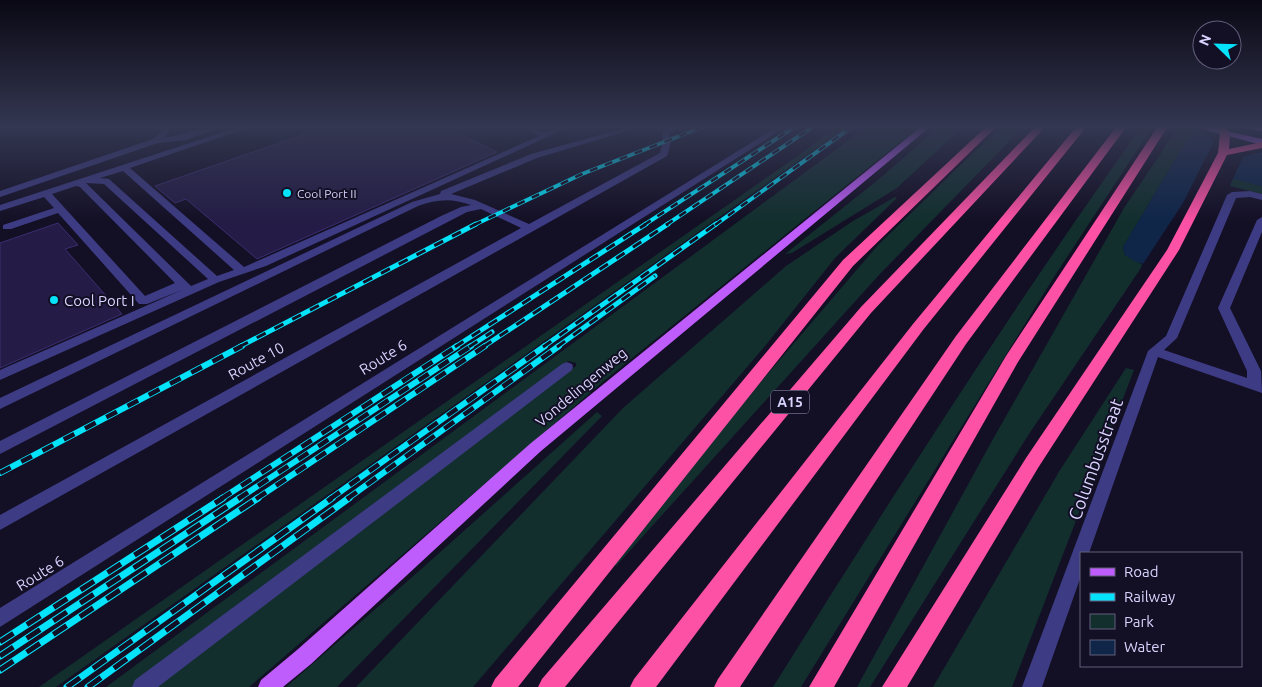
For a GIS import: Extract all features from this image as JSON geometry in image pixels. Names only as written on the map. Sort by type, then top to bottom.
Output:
[{"type":"highway","name":"A15","points":[[503,687],[848,263],[959,158]]},
{"type":"highway","name":"A15","points":[[550,687],[866,310],[1011,158]]},
{"type":"highway","points":[[642,687],[918,327],[1056,158]]},
{"type":"highway","points":[[726,687],[961,340],[1098,158]]},
{"type":"highway","points":[[821,687],[1011,360],[1142,158]]},
{"type":"highway","points":[[894,687],[1045,443],[1173,250],[1219,158]]},
{"type":"main road","name":"Vondelingenweg","points":[[268,687],[304,657],[536,447],[888,158]]},
{"type":"street","points":[[0,194],[109,158]]},
{"type":"street","points":[[0,213],[76,183],[151,158]]},
{"type":"street","points":[[47,195],[144,301],[262,264],[497,158]]},
{"type":"street","points":[[0,404],[415,204],[529,158]]},
{"type":"street","name":"Route 10","points":[[0,523],[657,158]]},
{"type":"street","name":"Route 6","points":[[0,618],[732,158]]},
{"type":"street","points":[[124,167],[242,271]]},
{"type":"street","points":[[76,183],[106,181],[214,280]]},
{"type":"street","points":[[76,183],[83,185],[186,288]]},
{"type":"street","points":[[1154,351],[1171,338],[1232,195],[1250,194],[1262,197]]},
{"type":"street","points":[[0,208],[47,195]]},
{"type":"street","points":[[431,198],[458,196],[529,228]]},
{"type":"street","points":[[0,448],[445,218],[464,209],[482,206]]},
{"type":"street","points":[[7,227],[59,209]]},
{"type":"street","points":[[1258,387],[1254,371],[1224,308],[1262,220]]},
{"type":"street","points":[[0,375],[186,288]]},
{"type":"street","points":[[1154,351],[1258,387]]},
{"type":"street","name":"Columbusstraat","points":[[1081,552],[1154,351]]},
{"type":"street","points":[[142,687],[567,367]]},
{"type":"street","name":"Columbusstraat","points":[[1032,687],[1080,555]]},
{"type":"green space","points":[[794,158],[803,158],[56,687],[39,687]]},
{"type":"green space","points":[[824,158],[880,158],[605,380],[249,687],[147,687],[576,366],[576,363],[568,361],[136,687],[106,687]]},
{"type":"green space","points":[[903,158],[929,158],[897,188],[792,253],[785,254]]},
{"type":"green space","points":[[968,158],[993,158],[879,275],[616,566],[614,564],[759,384],[878,245]]},
{"type":"green space","points":[[1120,158],[1132,158],[1054,277],[801,687],[773,687],[999,333]]},
{"type":"green space","points":[[1157,158],[1176,158],[1123,247],[1125,255],[1143,265],[1029,434],[870,687],[857,687],[993,439],[1124,208]]},
{"type":"green space","points":[[1233,178],[1262,186],[1262,194],[1230,186]]},
{"type":"green space","points":[[895,197],[897,198],[835,258],[765,346],[473,687],[356,687],[623,408],[786,266],[853,221]]},
{"type":"green space","points":[[1126,368],[1134,370],[1012,687],[933,687],[1060,470]]},
{"type":"green space","points":[[597,412],[602,416],[337,687],[286,687],[419,571]]},
{"type":"water","points":[[1176,158],[1262,158],[1262,186],[1226,177],[1202,175],[1152,266],[1136,262],[1125,255],[1123,247]]},
{"type":"pier","points":[[1205,158],[1243,158],[1232,181],[1203,178],[1154,267],[1141,267],[1183,203]]},
{"type":"building","name":"Cool Port II","points":[[236,158],[483,158],[257,259],[186,199],[175,203],[155,186]]},
{"type":"building","name":"Cool Port I","points":[[58,223],[78,245],[65,249],[122,314],[0,368],[0,243]]},
{"type":"railway","points":[[475,225],[582,174],[623,158]]},
{"type":"railway","points":[[644,225],[747,158]]},
{"type":"railway","points":[[666,225],[766,158]]},
{"type":"railway","points":[[715,225],[808,158]]},
{"type":"railway","points":[[455,347],[646,224]]},
{"type":"railway","points":[[483,347],[668,224]]},
{"type":"railway","points":[[543,347],[716,224]]},
{"type":"railway","points":[[239,347],[475,225]]},
{"type":"railway","points":[[557,347],[655,276]]},
{"type":"railway","points":[[469,347],[492,332]]},
{"type":"railway","points":[[0,473],[242,346]]},
{"type":"railway","points":[[221,499],[457,346]]},
{"type":"railway","points":[[238,499],[471,346]]},
{"type":"railway","points":[[256,499],[485,346]]},
{"type":"railway","points":[[330,499],[545,346]]},
{"type":"railway","points":[[347,499],[559,346]]},
{"type":"railway","points":[[0,642],[223,498]]},
{"type":"railway","points":[[0,656],[240,498]]},
{"type":"railway","points":[[0,670],[258,498]]},
{"type":"railway","points":[[67,687],[332,498]]},
{"type":"railway","points":[[88,687],[349,498]]},
{"type":"place","name":"Cool Port II","points":[[287,193]]},
{"type":"place","name":"Cool Port I","points":[[54,300]]}]
